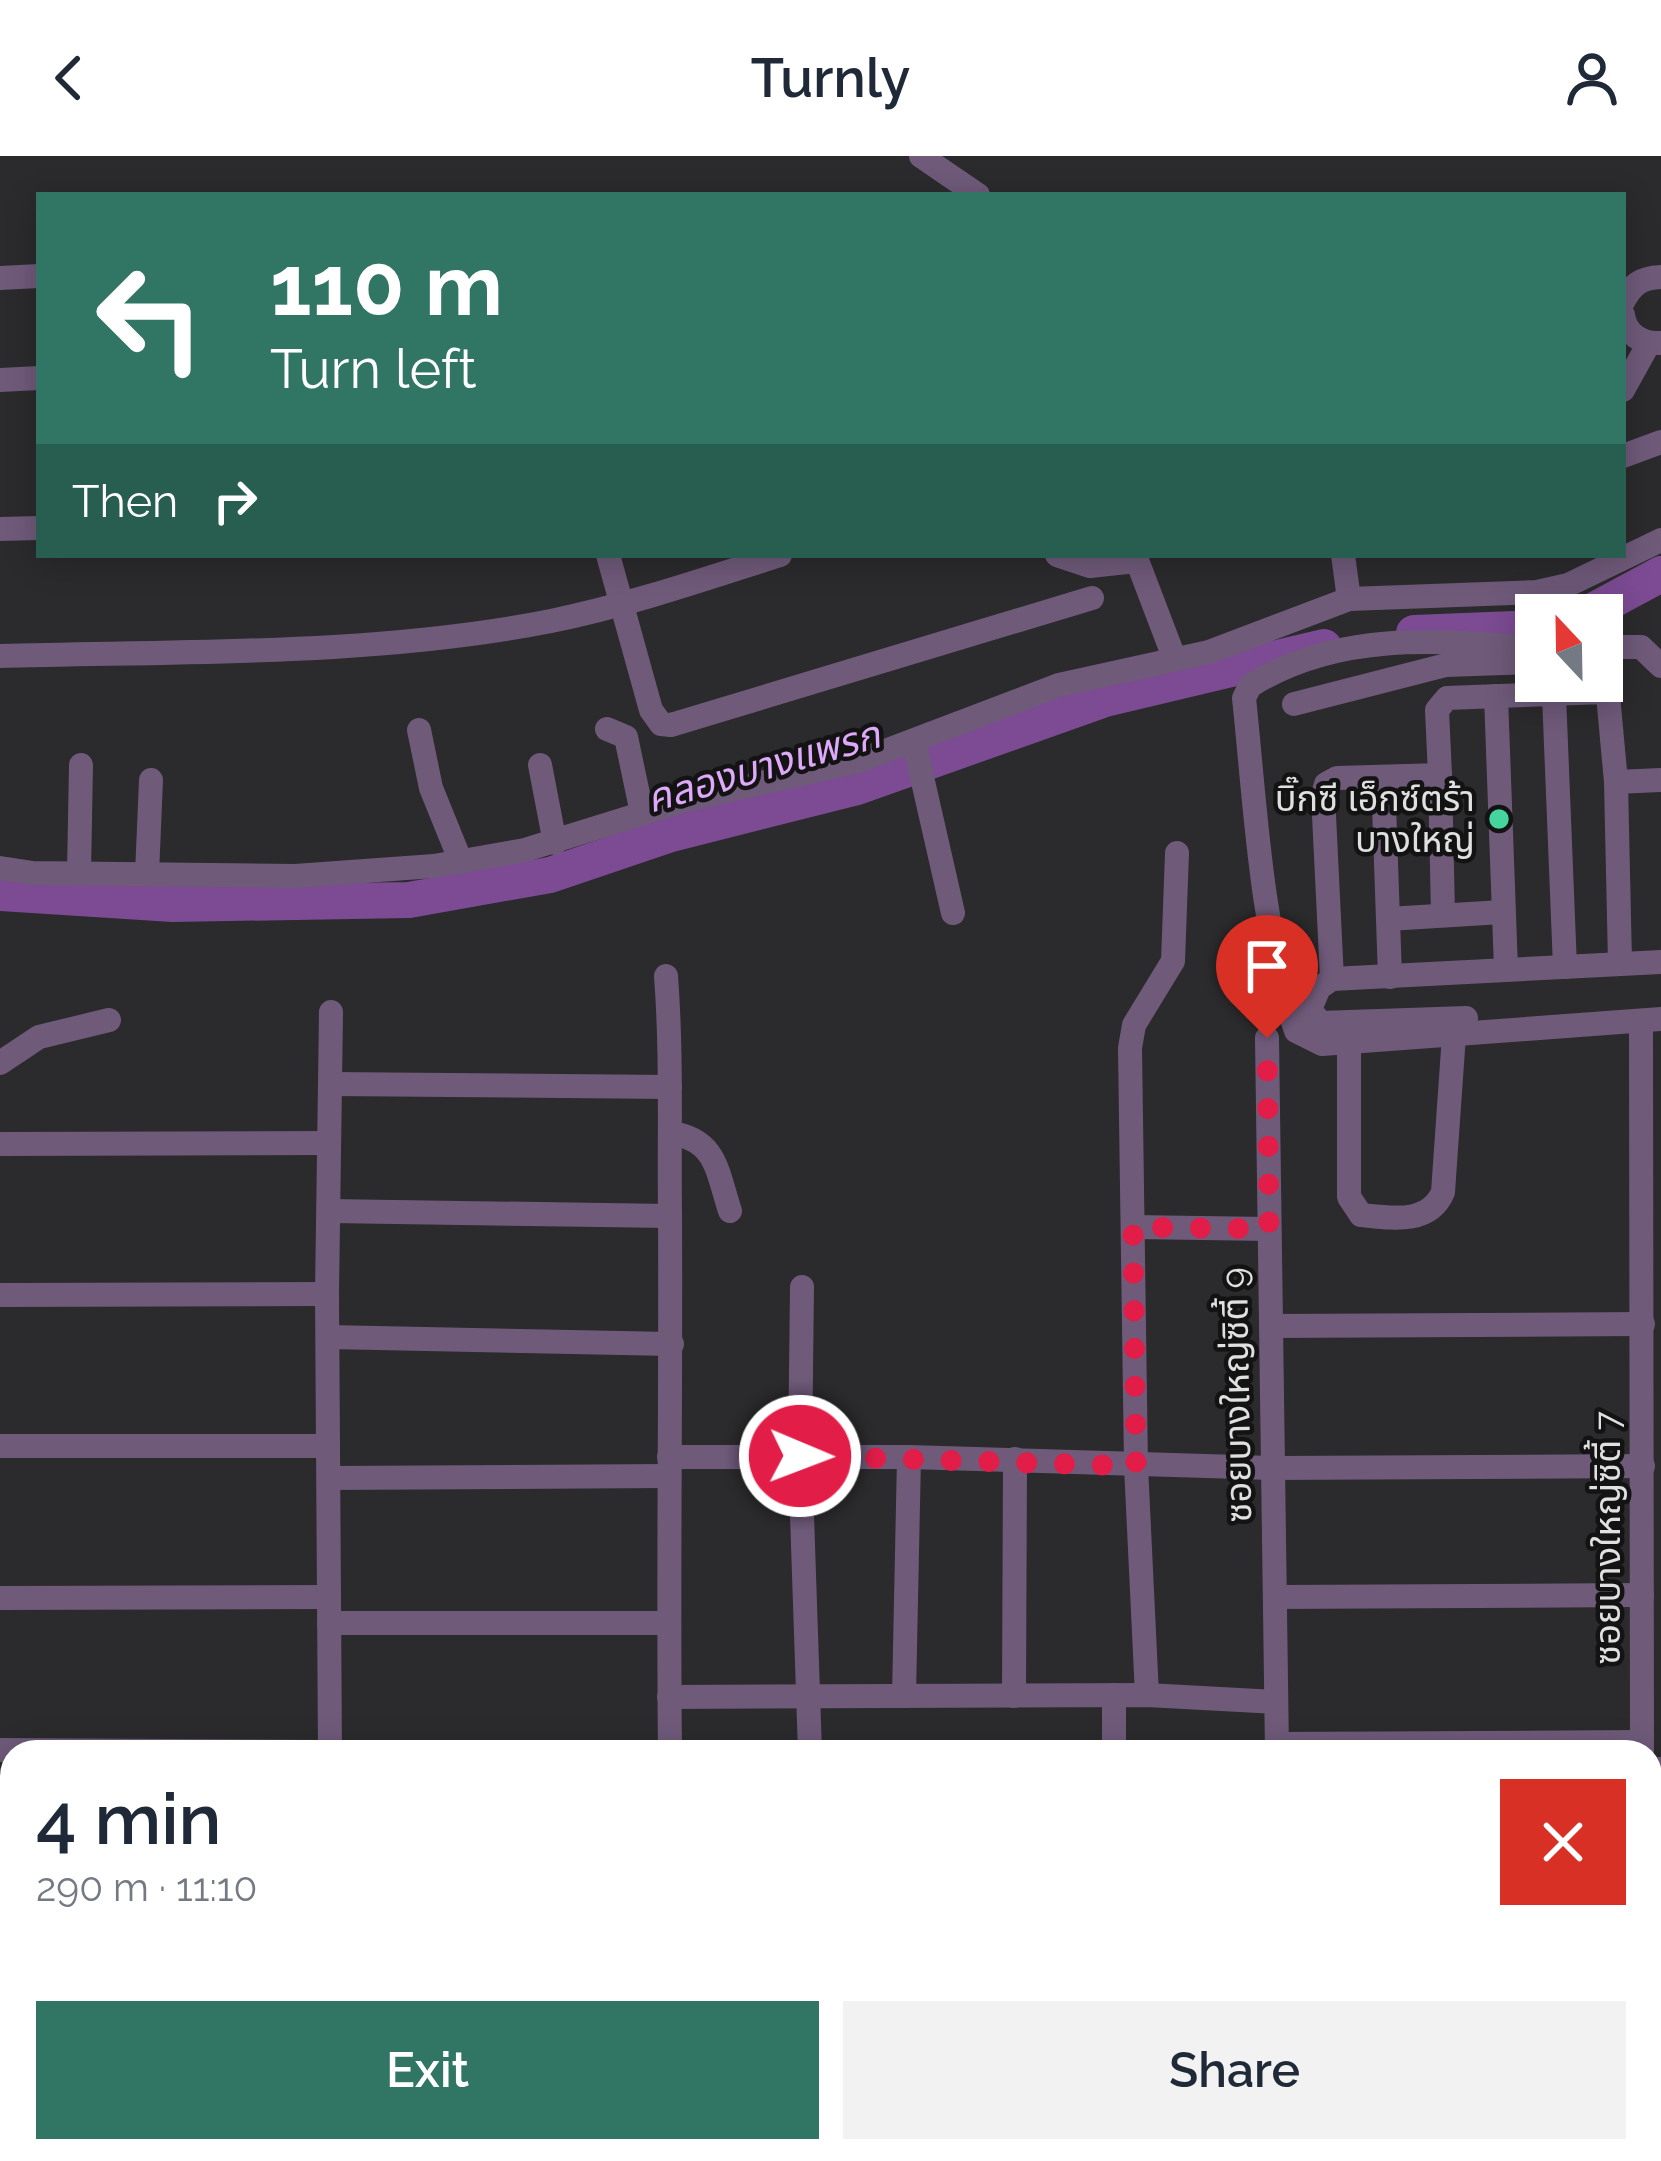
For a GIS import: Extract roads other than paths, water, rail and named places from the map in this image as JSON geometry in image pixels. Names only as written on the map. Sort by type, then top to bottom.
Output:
[{"type":"street","points":[[921,156],[974,192]]},
{"type":"street","points":[[0,278],[36,276]]},
{"type":"street","points":[[1626,296],[1645,278],[1661,277]]},
{"type":"street","points":[[1626,328],[1655,343],[1626,386]]},
{"type":"street","points":[[0,380],[36,378]]},
{"type":"street","points":[[1626,455],[1661,442]]},
{"type":"street","points":[[0,529],[36,528]]},
{"type":"street","points":[[1626,557],[1661,540]]},
{"type":"street","points":[[609,558],[651,710],[661,724],[671,725],[1092,598]]},
{"type":"street","points":[[0,656],[344,644],[470,634],[622,604],[771,558]]},
{"type":"street","points":[[1066,558],[1090,566],[1136,558],[1175,660]]},
{"type":"street","points":[[1342,558],[1349,599]]},
{"type":"street","points":[[0,868],[79,874],[295,876],[461,862],[554,843],[641,814],[915,748],[1059,686],[1222,648],[1349,599],[1537,592],[1580,580],[1625,558]]},
{"type":"street","points":[[1515,646],[1391,641],[1328,652],[1250,686],[1244,698],[1266,920],[1281,986],[1297,1031],[1322,1044],[1641,1022]]},
{"type":"street","points":[[1623,647],[1641,647],[1661,666]]},
{"type":"street","points":[[1294,704],[1446,665],[1515,663]]},
{"type":"street","points":[[1496,696],[1506,969]]},
{"type":"street","points":[[1443,915],[1439,703],[1447,698],[1515,696]]},
{"type":"street","points":[[1554,702],[1565,967]]},
{"type":"street","points":[[1609,702],[1616,782],[1619,963]]},
{"type":"street","points":[[607,728],[626,737],[631,748],[641,814]]},
{"type":"street","points":[[419,730],[430,788],[461,862]]},
{"type":"street","points":[[915,748],[952,913]]},
{"type":"street","points":[[79,874],[81,765]]},
{"type":"street","points":[[540,765],[554,843]]},
{"type":"street","points":[[1332,979],[1326,784],[1337,778],[1440,776]]},
{"type":"street","points":[[1383,777],[1390,977]]},
{"type":"street","points":[[147,874],[151,780]]},
{"type":"street","points":[[1616,782],[1661,780]]},
{"type":"street","points":[[1147,1695],[1136,1466],[1130,1048],[1134,1025],[1173,961],[1177,853]]},
{"type":"street","points":[[1388,920],[1502,912]]},
{"type":"street","points":[[1641,1022],[1596,1014],[1320,1023],[1310,1010],[1319,988],[1332,979],[1661,962]]},
{"type":"street","points":[[666,976],[672,1344],[670,1740]]},
{"type":"street","points":[[330,1740],[331,1012]]},
{"type":"street","points":[[0,1063],[39,1037],[109,1020]]},
{"type":"street","name":"ซอยบางใหญ่ซิตี้ 7","points":[[1641,1022],[1652,1270],[1643,1324],[1652,1414],[1643,1466],[1642,1740]]},
{"type":"street","points":[[1349,1042],[1349,1197],[1360,1215],[1396,1218],[1427,1213],[1437,1206],[1443,1192],[1454,1035]]},
{"type":"street","name":"ซอยบางใหญ่ซิตี้ 9","points":[[1267,1038],[1277,1740]]},
{"type":"street","points":[[330,1084],[670,1087]]},
{"type":"street","points":[[670,1133],[693,1136],[710,1153],[730,1211]]},
{"type":"street","points":[[0,1144],[329,1143]]},
{"type":"street","points":[[329,1210],[670,1216]]},
{"type":"street","points":[[1133,1227],[1269,1229]]},
{"type":"street","points":[[802,1287],[800,1456],[810,1740]]},
{"type":"street","points":[[0,1295],[327,1294]]},
{"type":"street","points":[[1271,1326],[1643,1324]]},
{"type":"street","points":[[328,1337],[672,1344]]},
{"type":"street","points":[[0,1446],[328,1446]]},
{"type":"street","points":[[329,1478],[669,1466],[800,1456],[1273,1468],[1643,1466]]},
{"type":"street","points":[[904,1696],[909,1457]]},
{"type":"street","points":[[1013,1696],[1015,1459]]},
{"type":"street","points":[[1275,1597],[1642,1595]]},
{"type":"street","points":[[0,1598],[669,1623]]},
{"type":"street","points":[[1114,1695],[1114,1740]]},
{"type":"street","points":[[669,1697],[1147,1695],[1276,1702]]},
{"type":"waterway","name":"คลองบางแพรก","points":[[1623,594],[1661,574]]},
{"type":"waterway","name":"คลองบางแพรก","points":[[1414,633],[1515,629]]},
{"type":"waterway","name":"คลองบางแพรก","points":[[0,893],[173,904],[409,900],[550,875],[671,834],[857,787],[1105,699],[1324,647]]},
{"type":"place","name":"บิ๊กซี เอ็กซ์ตร้า บางใหญ่","points":[[1499,819]]}]
